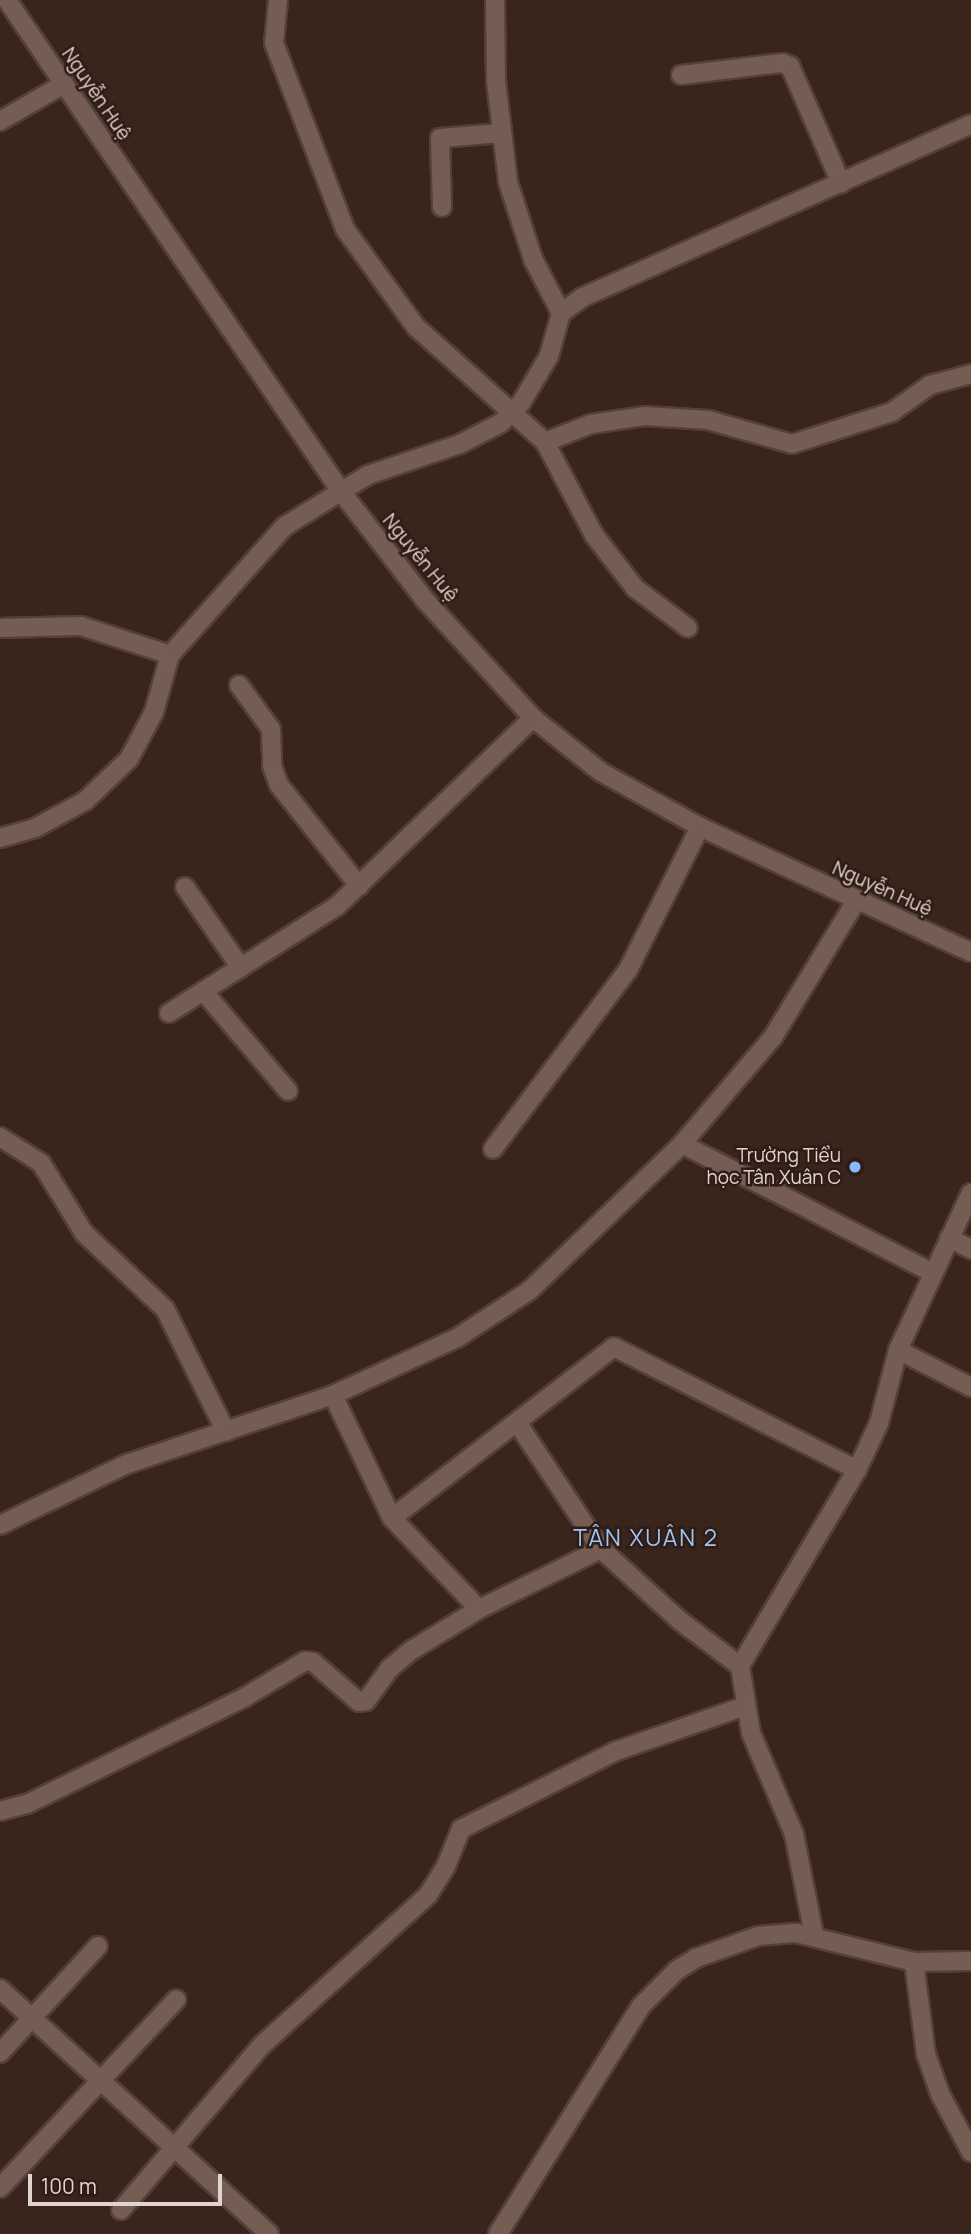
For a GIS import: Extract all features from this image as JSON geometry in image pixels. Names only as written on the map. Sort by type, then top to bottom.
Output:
[{"type":"street","name":"Nguyễn Huệ","points":[[7,0],[340,490],[425,600],[533,718],[601,772],[700,827],[971,952]]},
{"type":"street","points":[[278,0],[274,43],[345,229],[416,327],[514,411],[545,442],[611,559],[655,607],[688,628]]},
{"type":"street","points":[[495,0],[502,133],[518,217],[550,296],[561,313]]},
{"type":"street","points":[[681,75],[782,63],[790,66],[841,183]]},
{"type":"street","points":[[0,121],[64,84]]},
{"type":"street","points":[[0,838],[35,828],[85,801],[129,759],[154,712],[170,655],[270,538],[340,490],[393,464],[482,435],[514,411],[549,356],[561,313],[633,271],[841,183],[971,124]]},
{"type":"street","points":[[442,207],[440,138],[502,133]]},
{"type":"street","points":[[545,442],[592,425],[645,416],[708,420],[792,444],[892,412],[930,385],[971,374]]},
{"type":"street","points":[[0,628],[81,626],[170,655]]},
{"type":"street","points":[[239,685],[271,729],[272,766],[279,785],[359,886]]},
{"type":"street","points":[[169,1013],[316,922],[359,886],[533,718]]},
{"type":"street","points":[[493,1149],[628,970],[700,827]]},
{"type":"street","points":[[185,887],[241,968]]},
{"type":"street","points":[[0,1525],[127,1464],[333,1395],[457,1338],[495,1316],[530,1290],[682,1144],[772,1037],[856,901]]},
{"type":"street","points":[[203,991],[288,1091]]},
{"type":"street","points":[[0,1137],[41,1163],[84,1233],[165,1309],[226,1432]]},
{"type":"street","points":[[682,1144],[932,1272]]},
{"type":"street","points":[[814,1934],[800,1855],[759,1756],[745,1706],[740,1666],[857,1470],[879,1423],[898,1350],[971,1193]]},
{"type":"street","points":[[948,1238],[971,1249]]},
{"type":"street","points":[[392,1518],[518,1424],[602,1353],[621,1348],[857,1470]]},
{"type":"street","points":[[898,1350],[971,1387]]},
{"type":"street","points":[[333,1395],[392,1518],[479,1609]]},
{"type":"street","points":[[518,1424],[601,1549],[679,1620],[740,1666]]},
{"type":"street","points":[[0,1811],[27,1804],[245,1697],[305,1661],[313,1662],[364,1702],[397,1661],[479,1609],[601,1549]]},
{"type":"street","points":[[121,2210],[261,2046],[428,1895],[446,1866],[461,1829],[616,1751],[745,1706]]},
{"type":"street","points":[[498,2234],[620,2038],[658,1987],[696,1958],[728,1945],[772,1934],[814,1934],[914,1962],[971,1962]]},
{"type":"street","points":[[0,2053],[98,1946]]},
{"type":"street","points":[[914,1962],[926,2054],[940,2094],[971,2152]]},
{"type":"street","points":[[0,1989],[269,2234]]},
{"type":"street","points":[[0,2188],[102,2083],[176,2000]]},
{"type":"place","name":"Trường Tiểu học Tân Xuân C","points":[[855,1167]]},
{"type":"district","name":"TÂN XUÂN 2","points":[[646,1537]]}]
